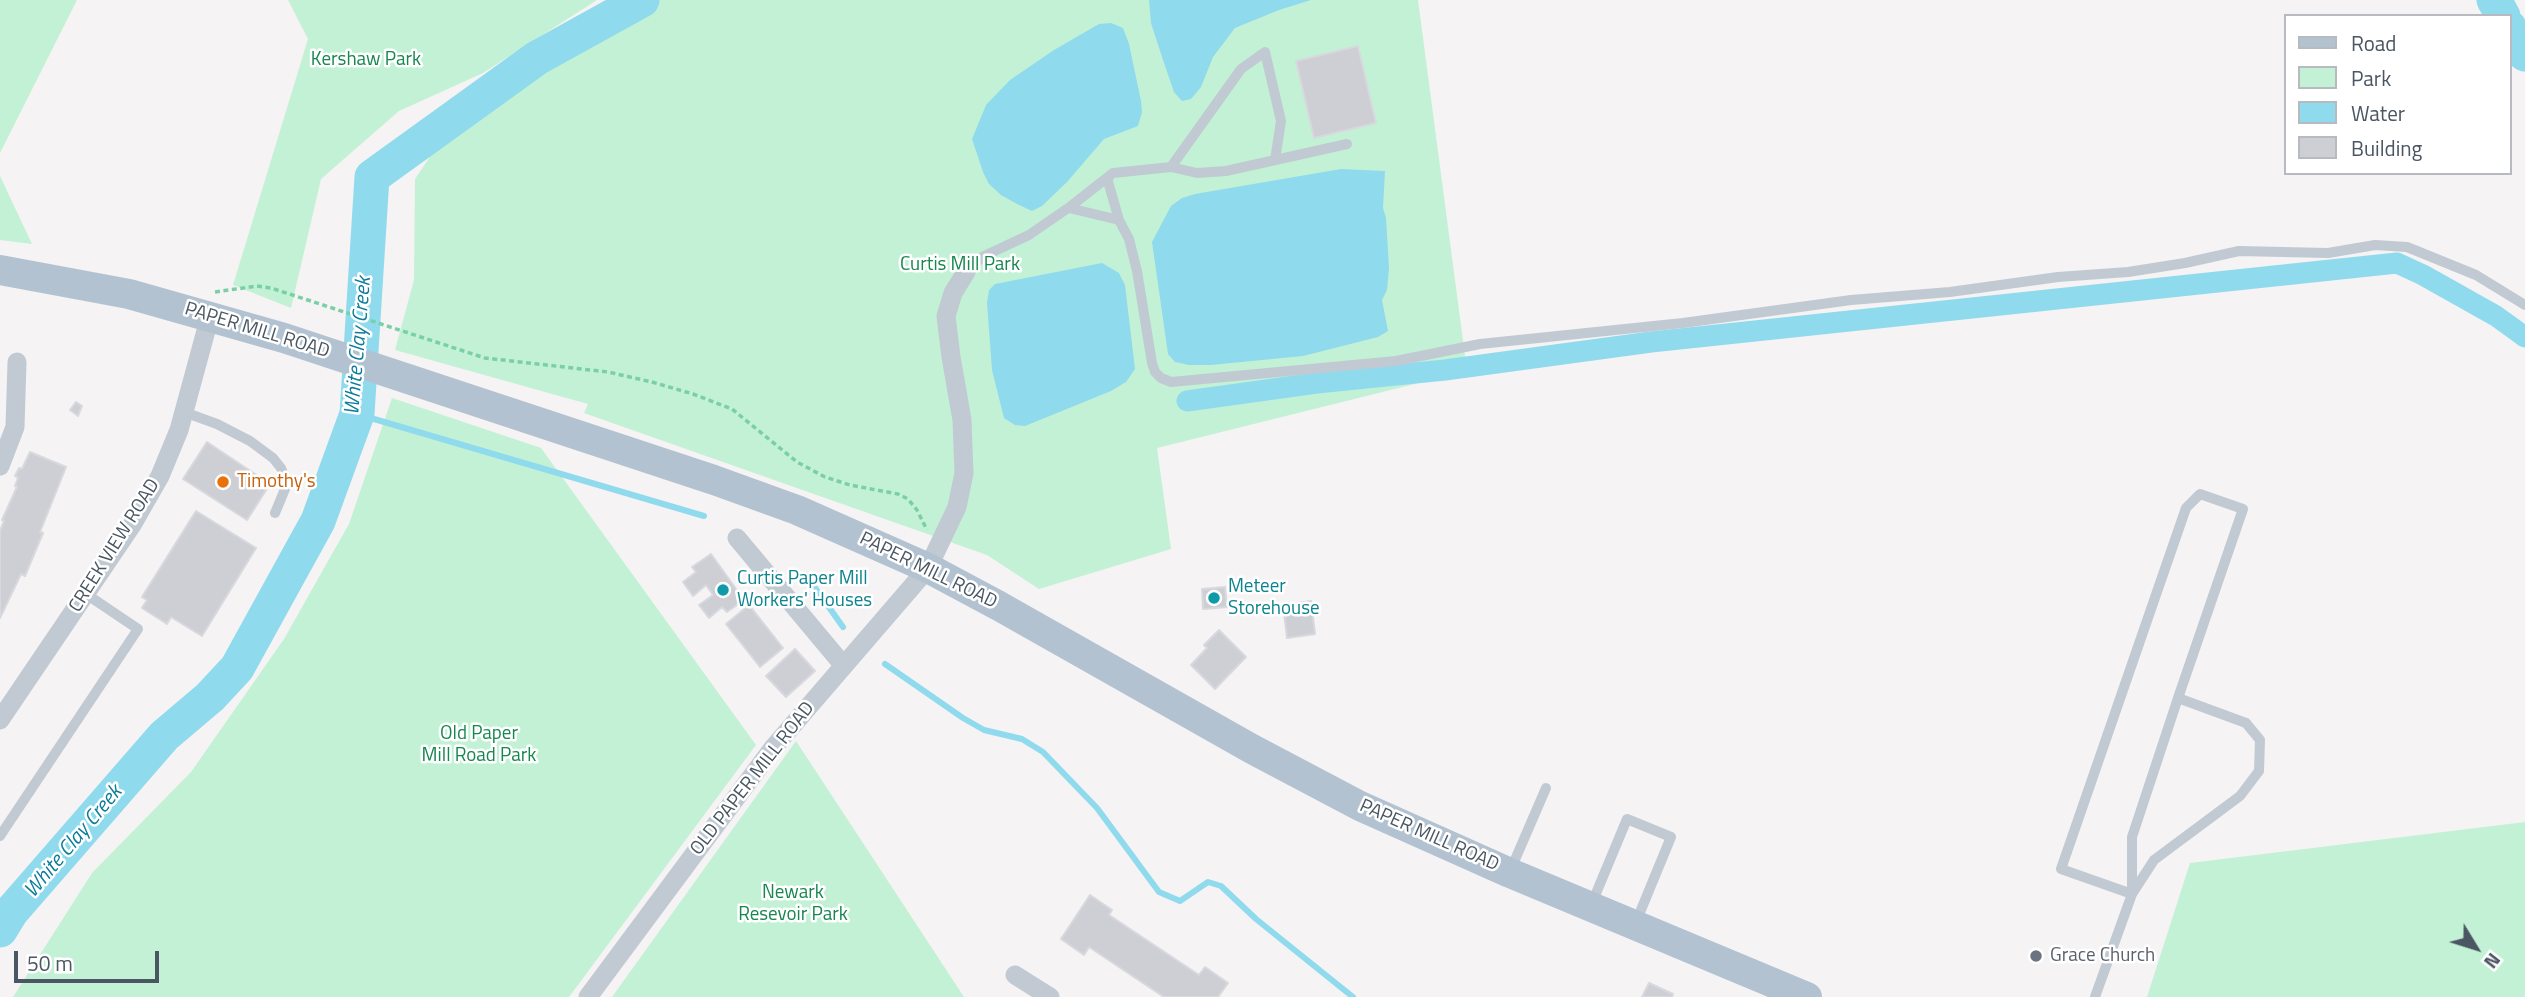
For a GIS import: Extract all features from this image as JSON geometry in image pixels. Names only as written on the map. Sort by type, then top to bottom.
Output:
[{"type":"main road","name":"PAPER MILL ROAD","points":[[0,270],[210,304],[284,338],[752,493],[834,525],[928,568],[1324,788],[1510,873],[1807,997]]},
{"type":"street","name":"OLD PAPER MILL ROAD","points":[[588,997],[772,748],[928,568],[953,515],[963,481],[965,460],[962,419],[946,316],[953,293],[965,272]]},
{"type":"street","name":"CREEK VIEW ROAD","points":[[0,720],[148,498],[170,452],[184,412],[210,304]]},
{"type":"street","points":[[0,466],[15,427],[17,362]]},
{"type":"street","points":[[737,538],[844,666]]},
{"type":"street","points":[[1015,975],[1050,997]]},
{"type":"lane","points":[[1171,167],[1241,69],[1265,52],[1281,121],[1275,160]]},
{"type":"lane","points":[[965,272],[982,257],[1029,236],[1113,173],[1171,167],[1197,173],[1226,171],[1347,144]]},
{"type":"lane","points":[[1107,178],[1119,220],[1129,239],[1137,271],[1152,363],[1155,372],[1171,382],[1396,360],[1492,342],[1671,325],[1851,300],[2128,272],[2239,251],[2328,253],[2375,245],[2407,247],[2476,275],[2525,305]]},
{"type":"lane","points":[[1069,208],[1119,220]]},
{"type":"lane","points":[[184,412],[250,441],[273,458],[285,478],[285,489],[275,513]]},
{"type":"lane","points":[[2200,494],[2243,509],[2132,836],[2132,894],[2061,869],[2186,508],[2200,494]]},
{"type":"lane","points":[[0,836],[138,629],[86,594]]},
{"type":"lane","points":[[2095,997],[2132,894],[2154,860],[2240,796],[2259,771],[2260,740],[2246,723],[2178,698]]},
{"type":"lane","points":[[1510,873],[1546,788]]},
{"type":"lane","points":[[1590,907],[1627,819],[1671,837],[1634,926]]},
{"type":"path","points":[[210,304],[257,286],[295,295],[463,351],[502,360],[608,372],[652,382],[732,410],[797,462],[825,477],[850,485],[898,494],[908,499],[927,530]]},
{"type":"green space","points":[[0,0],[77,0],[0,153]]},
{"type":"green space","name":"Kershaw Park","points":[[288,0],[597,0],[483,73],[399,111],[321,179],[291,308],[233,285],[308,39]]},
{"type":"green space","name":"Curtis Mill Park","points":[[655,0],[1418,0],[1467,371],[1157,448],[1171,549],[1039,589],[987,555],[584,413],[588,404],[395,350],[414,280],[415,179],[464,106]]},
{"type":"green space","points":[[0,176],[32,244],[0,240]]},
{"type":"green space","name":"Old Paper Mill Road Park","points":[[392,398],[541,448],[756,745],[569,997],[13,997],[92,873],[191,772],[284,639],[349,524]]},
{"type":"green space","name":"Newark Resevoir Park","points":[[796,741],[964,997],[612,997]]},
{"type":"green space","points":[[2525,822],[2525,997],[2147,997],[2190,863]]},
{"type":"water","points":[[1149,0],[1311,0],[1235,28],[1213,57],[1201,87],[1191,99],[1182,101],[1174,92],[1163,60],[1151,23]]},
{"type":"water","points":[[1111,23],[1123,28],[1129,44],[1141,101],[1142,112],[1138,126],[1104,139],[1042,206],[1032,211],[1001,195],[989,184],[972,139],[986,105],[1010,80],[1054,50],[1099,24]]},
{"type":"water","points":[[1341,169],[1385,171],[1383,208],[1389,268],[1387,290],[1382,300],[1388,331],[1378,337],[1303,356],[1211,365],[1175,362],[1168,354],[1152,242],[1171,206],[1182,198],[1195,194]]},
{"type":"water","points":[[1102,263],[1119,273],[1125,285],[1135,369],[1126,382],[1111,391],[1025,426],[1015,425],[1004,418],[992,370],[987,303],[989,290],[995,284]]},
{"type":"building","points":[[1358,46],[1376,123],[1314,138],[1296,61]]},
{"type":"building","points":[[76,402],[82,406],[78,416],[70,410]]},
{"type":"building","points":[[207,442],[270,484],[247,520],[183,479]]},
{"type":"building","points":[[30,452],[66,467],[25,576],[21,574],[0,618],[0,531],[17,487],[18,478],[15,476],[19,468],[22,469]]},
{"type":"building","points":[[196,511],[256,548],[202,636],[171,617],[167,624],[142,608],[147,600],[142,597]]},
{"type":"building","name":"Curtis Paper Mill Workers' Houses","points":[[711,554],[744,600],[727,612],[722,607],[709,618],[699,605],[713,595],[706,585],[693,596],[683,582],[696,572],[692,567]]},
{"type":"building","name":"Meteer Storehouse","points":[[1225,587],[1227,607],[1203,609],[1202,589]]},
{"type":"building","points":[[1311,601],[1315,634],[1287,638],[1283,605]]},
{"type":"building","name":"Curtis Paper Mill Workers' Houses","points":[[749,605],[783,648],[760,667],[726,624]]},
{"type":"building","points":[[1219,630],[1246,657],[1215,689],[1191,665],[1207,648],[1204,645]]},
{"type":"building","name":"Curtis Paper Mill Workers' Houses","points":[[795,649],[815,671],[786,697],[766,676]]},
{"type":"building","points":[[1090,895],[1112,910],[1109,915],[1199,975],[1205,967],[1228,983],[1218,997],[1164,997],[1089,947],[1084,955],[1061,939]]},
{"type":"building","points":[[1649,983],[1673,994],[1672,997],[1642,997]]},
{"type":"waterway","name":"White Clay Creek","points":[[0,930],[11,912],[164,736],[210,697],[237,668],[318,521],[357,414],[372,177],[537,58],[642,0]]},
{"type":"waterway","name":"White Clay Creek","points":[[2494,0],[2502,14]]},
{"type":"waterway","name":"White Clay Creek","points":[[2511,30],[2525,54]]},
{"type":"waterway","points":[[1187,401],[1651,342],[2397,263],[2496,316],[2525,337]]},
{"type":"waterway","points":[[357,414],[704,516]]},
{"type":"waterway","points":[[806,575],[843,627]]},
{"type":"waterway","points":[[885,664],[984,730],[1022,739],[1043,752],[1097,808],[1159,892],[1180,901],[1208,882],[1221,886],[1256,919],[1353,997]]},
{"type":"place","name":"Timothy's","points":[[223,482]]},
{"type":"place","name":"Curtis Paper Mill Workers' Houses","points":[[723,590]]},
{"type":"place","name":"Meteer Storehouse","points":[[1214,598]]},
{"type":"place","name":"Grace Church","points":[[2036,956]]}]
